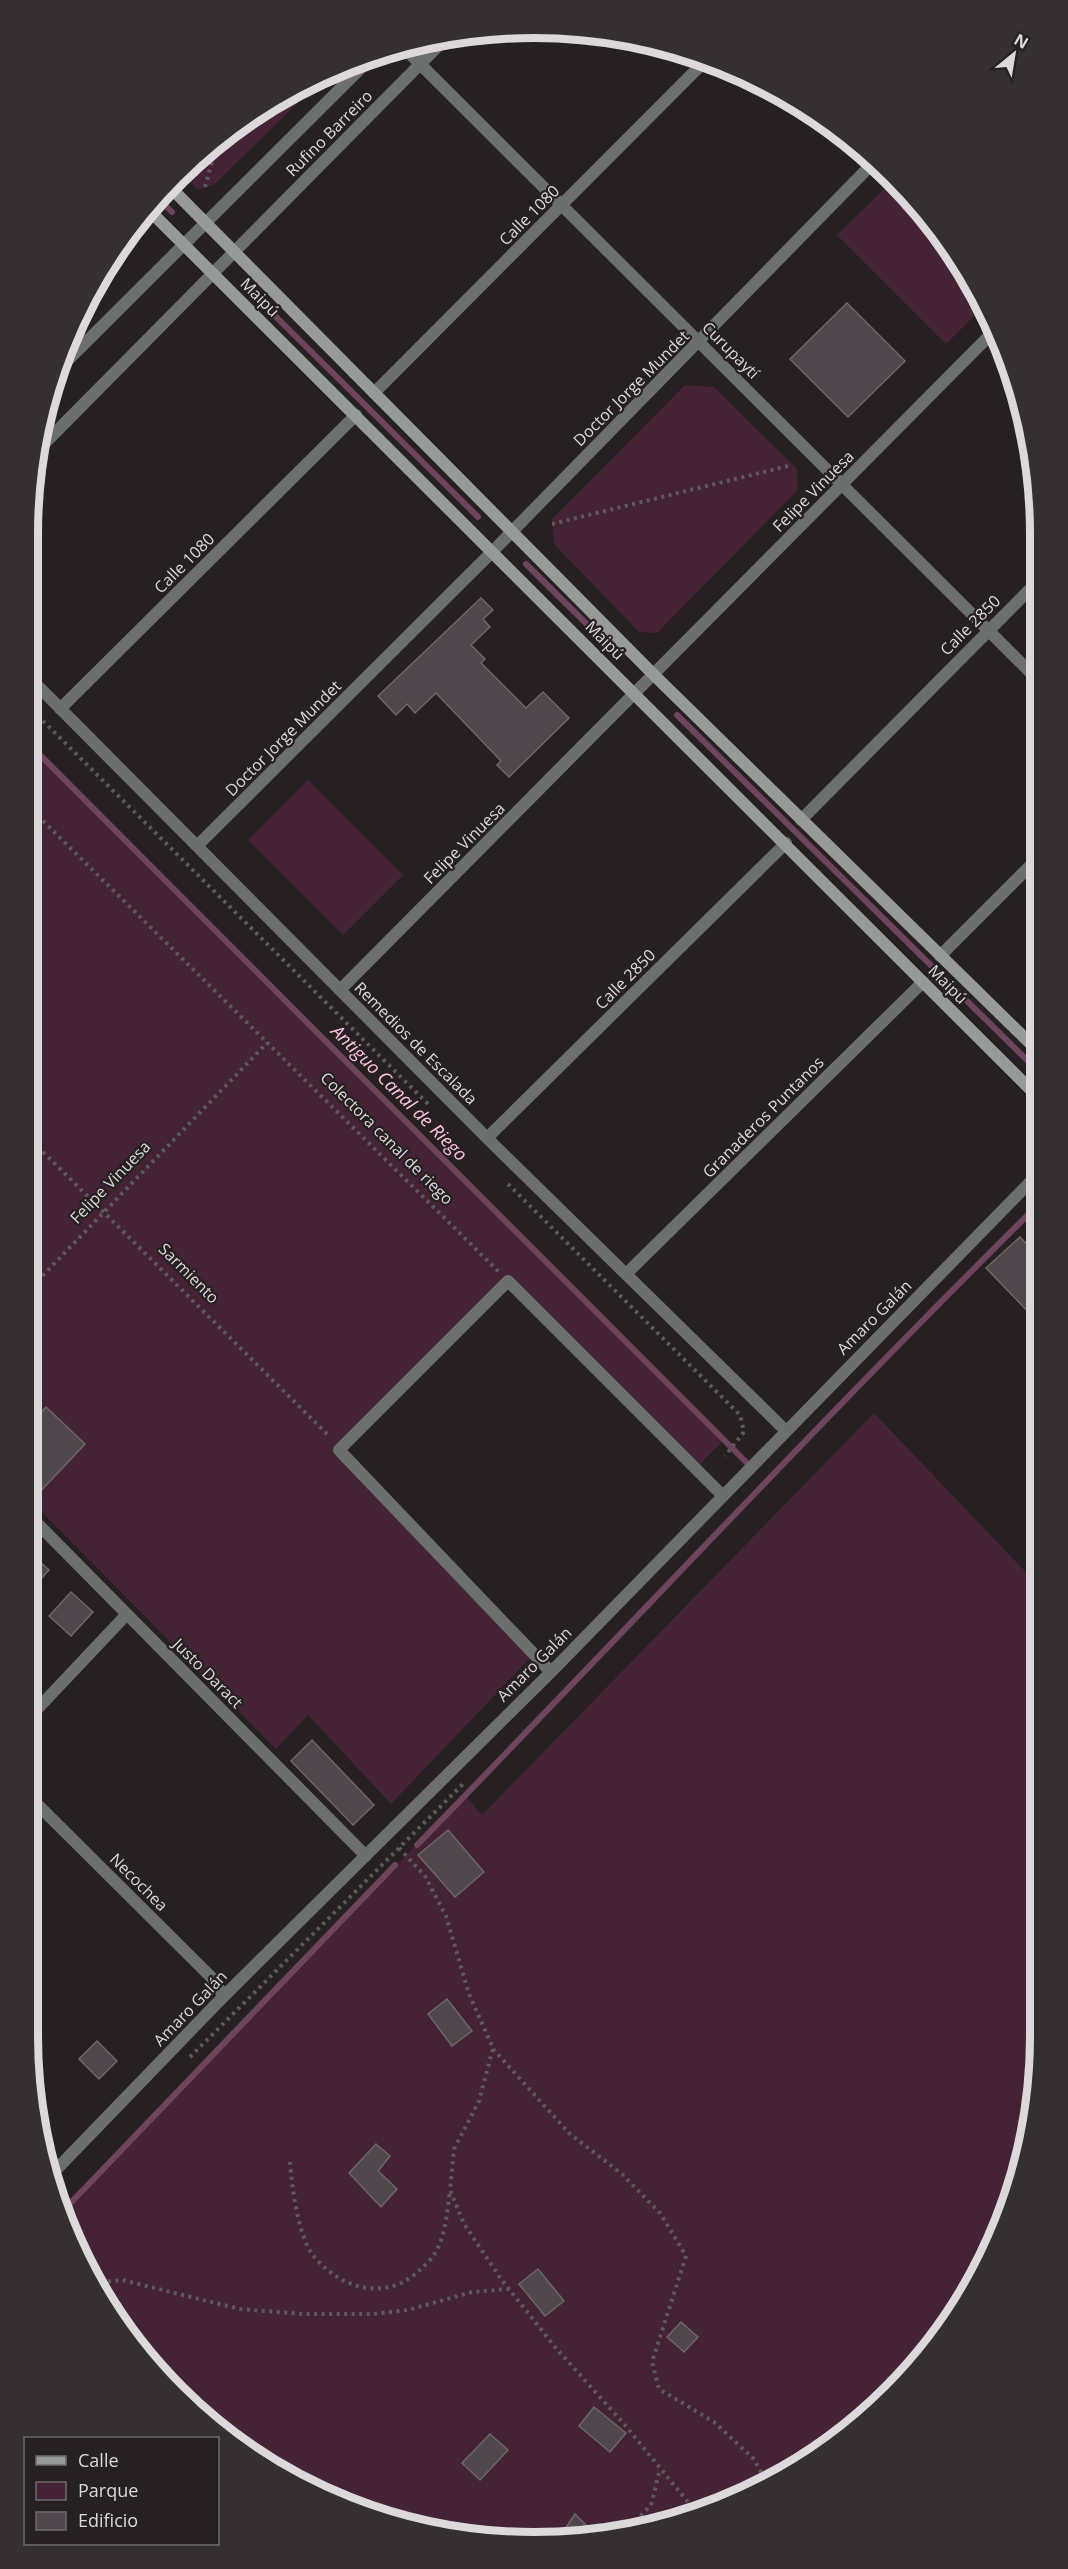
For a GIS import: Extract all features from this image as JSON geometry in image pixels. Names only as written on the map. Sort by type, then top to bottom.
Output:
[{"type":"street","name":"Rufino Barreiro","points":[[213,274],[437,47]]},
{"type":"street","name":"Curupaytí","points":[[409,53],[1030,672]]},
{"type":"street","name":"Calle 1080","points":[[374,393],[700,66]]},
{"type":"street","name":"Rufino Barreiro","points":[[184,245],[360,69]]},
{"type":"street","name":"Doctor Jorge Mundet","points":[[196,846],[493,551],[510,531],[699,342],[868,168]]},
{"type":"street","name":"Maipú","points":[[175,192],[654,675],[1030,1043]]},
{"type":"street","name":"Maipú","points":[[154,215],[786,843],[1030,1089]]},
{"type":"street","points":[[70,358],[184,245]]},
{"type":"street","points":[[46,442],[213,274]]},
{"type":"street","name":"Felipe Vinuesa","points":[[340,990],[989,336]]},
{"type":"street","name":"Calle 1080","points":[[60,708],[356,415]]},
{"type":"street","name":"Calle 2850","points":[[801,820],[1030,589]]},
{"type":"street","name":"Remedios de Escalada","points":[[38,686],[488,1138],[785,1430]]},
{"type":"street","name":"Calle 2850","points":[[488,1138],[786,843]]},
{"type":"street","points":[[940,956],[1030,866]]},
{"type":"street","name":"Granaderos Puntanos","points":[[626,1274],[923,982]]},
{"type":"street","name":"Amaro Galán","points":[[56,2170],[224,1996],[551,1672],[785,1430],[1030,1182]]},
{"type":"street","points":[[551,1672],[339,1450],[508,1281],[722,1495]]},
{"type":"street","name":"Justo Daract","points":[[38,1524],[366,1856]]},
{"type":"street","points":[[38,1708],[127,1614]]},
{"type":"street","name":"Necochea","points":[[38,1805],[211,1977],[224,1996]]},
{"type":"path","points":[[205,187],[213,158],[218,152]]},
{"type":"path","points":[[552,524],[792,465]]},
{"type":"path","points":[[38,716],[435,1110]]},
{"type":"path","name":"Colectora canal de riego","points":[[38,817],[508,1281]]},
{"type":"path","name":"Felipe Vinuesa","points":[[38,1281],[267,1043]]},
{"type":"path","name":"Sarmiento","points":[[38,1147],[327,1434]]},
{"type":"path","points":[[502,1178],[740,1415],[744,1432],[725,1456]]},
{"type":"path","points":[[386,1834],[425,1876],[446,1916],[469,1994],[493,2048],[570,2134],[622,2174],[660,2213],[686,2256],[652,2362],[659,2389],[714,2422],[754,2459],[762,2476]]},
{"type":"path","points":[[290,2162],[300,2224],[315,2258],[349,2284],[380,2290],[410,2280],[435,2254],[446,2222],[454,2149],[479,2101],[493,2048]]},
{"type":"path","points":[[450,2190],[464,2224],[509,2289],[555,2347],[691,2506]]},
{"type":"path","points":[[103,2282],[122,2280],[240,2309],[303,2314],[385,2313],[408,2310],[472,2292],[509,2289]]},
{"type":"path","points":[[636,2521],[651,2505],[660,2469]]},
{"type":"green space","points":[[309,92],[215,184],[198,190],[187,179],[207,161],[258,121]]},
{"type":"green space","points":[[887,186],[928,232],[947,258],[978,312],[946,344],[837,235]]},
{"type":"green space","points":[[685,385],[714,387],[797,469],[798,490],[657,633],[639,632],[554,544],[552,519]]},
{"type":"green space","points":[[38,756],[724,1440],[696,1468],[508,1281],[339,1449],[534,1654],[391,1804],[308,1715],[276,1749],[38,1508]]},
{"type":"green space","points":[[308,780],[403,875],[343,935],[248,840]]},
{"type":"green space","points":[[874,1413],[1030,1577],[1029,2067],[1026,2100],[1014,2164],[993,2225],[979,2255],[947,2311],[907,2362],[861,2408],[810,2448],[782,2465],[724,2494],[663,2515],[599,2527],[534,2532],[469,2527],[405,2515],[344,2494],[314,2480],[258,2448],[232,2429],[183,2386],[161,2362],[121,2311],[104,2283],[75,2225],[67,2204],[465,1795],[482,1815]]},
{"type":"building","points":[[847,303],[905,361],[848,417],[790,359]]},
{"type":"building","points":[[481,598],[493,610],[483,619],[490,627],[471,645],[485,659],[481,663],[526,708],[543,692],[569,718],[509,777],[497,765],[501,761],[436,693],[415,713],[407,704],[396,715],[378,696]]},
{"type":"building","points":[[1020,1237],[1030,1248],[1030,1314],[986,1268]]},
{"type":"building","points":[[46,1407],[85,1444],[38,1494],[38,1416]]},
{"type":"building","points":[[38,1560],[49,1570],[38,1582]]},
{"type":"building","points":[[71,1592],[93,1612],[71,1636],[49,1616]]},
{"type":"building","points":[[312,1740],[374,1805],[353,1825],[291,1761]]},
{"type":"building","points":[[448,1830],[484,1872],[455,1897],[418,1855]]},
{"type":"building","points":[[447,1999],[472,2031],[452,2046],[428,2014]]},
{"type":"building","points":[[97,2041],[117,2061],[99,2079],[79,2059]]},
{"type":"building","points":[[376,2144],[390,2156],[378,2171],[397,2189],[381,2207],[349,2173]]},
{"type":"building","points":[[538,2269],[564,2301],[545,2316],[519,2284]]},
{"type":"building","points":[[681,2322],[698,2337],[684,2352],[667,2337]]},
{"type":"building","points":[[594,2407],[626,2433],[610,2452],[579,2426]]},
{"type":"building","points":[[490,2434],[508,2450],[480,2480],[462,2463]]},
{"type":"building","points":[[575,2514],[589,2528],[566,2530]]},
{"type":"waterway","points":[[164,204],[172,212]]},
{"type":"waterway","points":[[250,291],[478,517]]},
{"type":"waterway","points":[[526,564],[618,655]]},
{"type":"waterway","points":[[677,715],[1030,1063]]},
{"type":"waterway","name":"Antiguo Canal de Riego","points":[[38,753],[750,1466]]},
{"type":"waterway","points":[[417,1845],[804,1442],[1030,1213]]},
{"type":"waterway","points":[[68,2206],[395,1865]]}]
